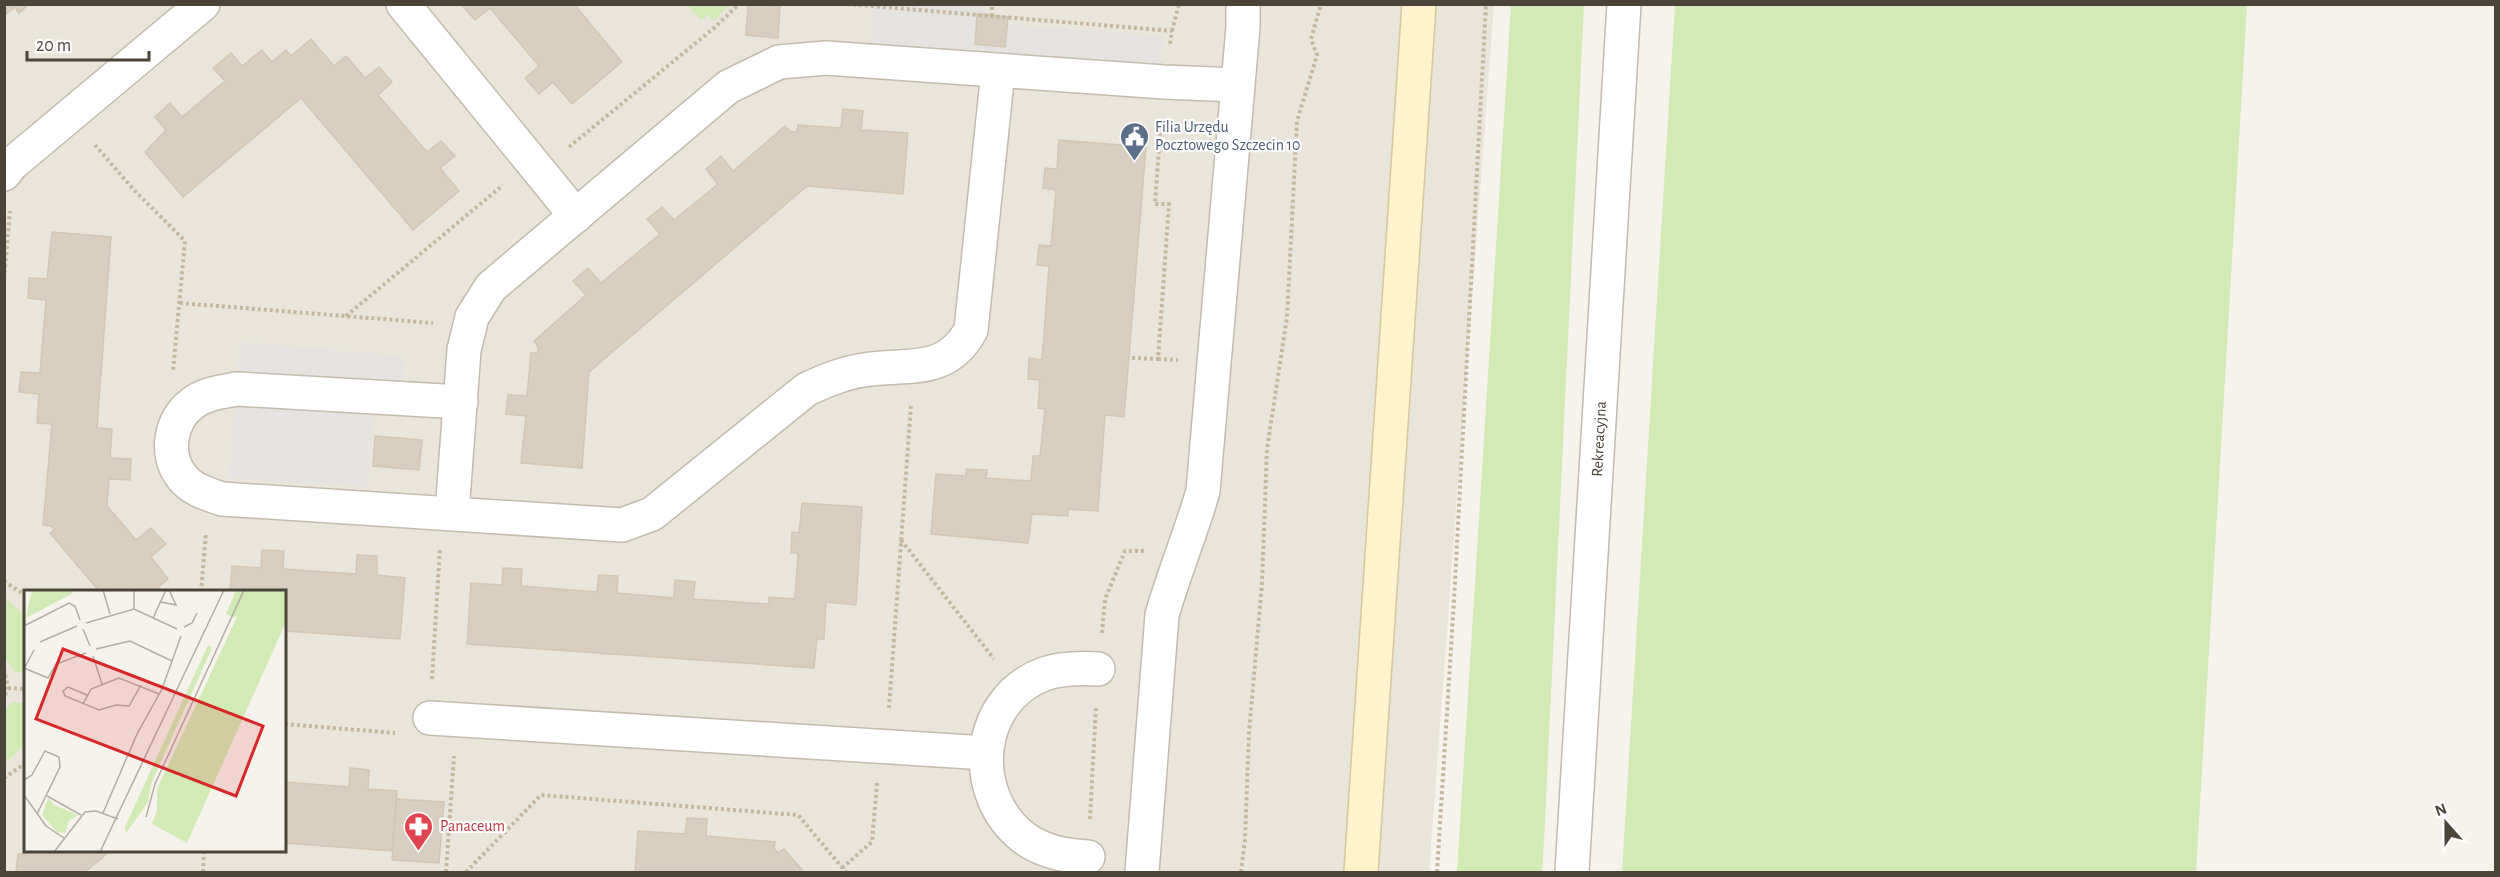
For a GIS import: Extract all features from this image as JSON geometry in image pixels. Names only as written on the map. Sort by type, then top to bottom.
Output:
[{"type":"street","points":[[9,188],[12,164],[203,4]]},
{"type":"street","points":[[403,4],[576,216]]},
{"type":"street","points":[[1143,873],[1162,615],[1203,491],[1243,27],[1243,4]]},
{"type":"street","points":[[1361,873],[1419,4]]},
{"type":"street","name":"Rekreacyjna","points":[[1572,873],[1624,4]]},
{"type":"street","points":[[447,513],[461,402],[464,350],[472,317],[491,287],[728,87],[780,62],[826,58],[1237,85]]},
{"type":"street","points":[[461,402],[237,389],[211,394],[192,403],[176,420],[172,456],[182,477],[198,491],[222,499],[622,525],[652,514],[807,389],[834,377],[863,370],[913,366],[945,359],[962,346],[971,330],[998,71]]},
{"type":"street","points":[[1088,857],[1066,856],[1045,850],[1024,838],[1006,822],[993,801],[986,778],[986,753],[996,718],[1018,690],[1042,675],[1070,668],[1098,669]]},
{"type":"street","points":[[430,724],[986,753]]},
{"type":"path","points":[[564,151],[714,28],[739,4]]},
{"type":"path","points":[[847,4],[1172,31]]},
{"type":"path","points":[[992,4],[992,16]]},
{"type":"path","points":[[1132,358],[1158,359],[1169,204],[1155,204],[1164,82],[1179,4]]},
{"type":"path","points":[[1241,873],[1245,840],[1249,733],[1263,583],[1267,449],[1287,317],[1297,121],[1317,55],[1311,39],[1322,4]]},
{"type":"path","points":[[1437,873],[1455,588],[1486,4]]},
{"type":"path","points":[[88,136],[134,190],[185,241],[170,405],[176,420]]},
{"type":"path","points":[[346,316],[509,180]]},
{"type":"path","points":[[4,279],[9,188]]},
{"type":"path","points":[[180,303],[441,323]]},
{"type":"path","points":[[842,868],[872,842],[880,747],[887,729],[913,366]]},
{"type":"path","points":[[201,590],[206,527],[222,499]]},
{"type":"path","points":[[446,873],[430,724],[447,513]]},
{"type":"path","points":[[901,539],[1018,690]]},
{"type":"path","points":[[4,581],[24,595]]},
{"type":"path","points":[[4,669],[8,688],[4,698]]},
{"type":"path","points":[[8,688],[24,689]]},
{"type":"path","points":[[286,724],[430,724]]},
{"type":"path","points":[[4,778],[24,764]]},
{"type":"path","points":[[466,873],[541,795],[798,815],[846,873]]},
{"type":"path","points":[[202,873],[204,853]]},
{"type":"shaded area","points":[[873,4],[985,5],[984,23],[1163,36],[1160,68],[870,43]]},
{"type":"shaded area","points":[[5,5],[1494,5],[1429,872],[5,872]]},
{"type":"shaded area","points":[[240,342],[403,356],[402,385],[372,422],[368,487],[229,478]]},
{"type":"green space","points":[[1675,4],[2247,5],[2196,872],[1622,872]]},
{"type":"green space","points":[[687,5],[730,5],[713,21],[708,14],[701,20]]},
{"type":"green space","points":[[1511,5],[1584,5],[1544,840],[1542,872],[1457,872]]},
{"type":"green space","points":[[5,597],[24,615],[24,673],[15,672],[5,656]]},
{"type":"green space","points":[[12,702],[24,703],[24,746],[5,763],[5,711]]},
{"type":"building","points":[[4,4],[29,4],[19,13],[15,7],[4,16]]},
{"type":"building","points":[[574,4],[622,62],[572,104],[553,82],[539,94],[525,78],[539,66],[490,8],[475,20],[462,5]]},
{"type":"building","points":[[748,4],[780,6],[778,38],[746,35]]},
{"type":"building","points":[[977,14],[1008,17],[1005,47],[975,44]]},
{"type":"building","points":[[311,39],[334,66],[346,56],[365,78],[379,67],[392,82],[378,95],[427,152],[441,141],[455,156],[440,168],[459,191],[413,230],[301,98],[183,197],[145,152],[166,130],[155,117],[170,103],[182,117],[225,81],[213,68],[231,53],[242,66],[262,50],[272,62],[286,50],[291,56]]},
{"type":"building","points":[[843,109],[863,111],[861,130],[908,133],[903,194],[807,186],[589,372],[582,468],[521,463],[526,416],[506,414],[508,395],[527,396],[531,353],[538,353],[538,347],[534,341],[586,295],[573,281],[588,268],[601,283],[660,234],[647,219],[662,207],[674,220],[718,184],[706,169],[721,156],[733,171],[785,126],[791,132],[797,132],[798,125],[841,128]]},
{"type":"building","points":[[1059,140],[1146,147],[1124,417],[1105,415],[1098,511],[1068,509],[1068,516],[1032,514],[1028,543],[931,534],[936,474],[966,476],[966,469],[987,470],[986,478],[1031,481],[1033,456],[1040,456],[1045,409],[1038,408],[1040,380],[1028,379],[1029,358],[1042,360],[1049,266],[1037,265],[1039,245],[1051,246],[1056,190],[1043,188],[1045,168],[1057,169]]},
{"type":"building","points":[[52,232],[111,237],[97,428],[112,429],[110,458],[131,459],[130,480],[109,479],[107,506],[136,540],[151,528],[166,544],[151,557],[168,579],[155,590],[98,590],[50,533],[55,530],[51,526],[43,525],[52,424],[37,423],[39,394],[19,392],[21,372],[40,373],[46,300],[28,298],[29,278],[47,279]]},
{"type":"building","points":[[375,436],[422,440],[419,470],[373,466]]},
{"type":"building","points":[[802,503],[862,507],[856,605],[826,602],[824,639],[817,639],[814,668],[467,644],[471,583],[502,585],[503,568],[522,569],[521,586],[597,592],[599,575],[618,576],[617,593],[674,598],[675,580],[695,582],[693,599],[769,604],[769,597],[795,599],[798,553],[791,553],[792,532],[799,533]]},
{"type":"building","points":[[262,550],[284,551],[283,569],[356,574],[357,555],[377,556],[377,575],[405,578],[400,639],[286,631],[286,590],[230,590],[232,566],[261,568]]},
{"type":"building","points":[[350,768],[369,770],[368,789],[397,791],[392,851],[286,843],[286,782],[349,787]]},
{"type":"building","points":[[397,799],[444,802],[439,863],[392,860]]},
{"type":"building","points":[[687,818],[707,819],[706,836],[775,842],[774,848],[778,853],[784,849],[804,872],[635,872],[638,831],[685,834]]},
{"type":"building","points":[[108,853],[85,872],[16,872],[18,854]]},
{"type":"place","name":"Filia Urzędu Pocztowego Szczecin 10","points":[[1134,162]]},
{"type":"place","name":"Panaceum","points":[[419,852]]}]
